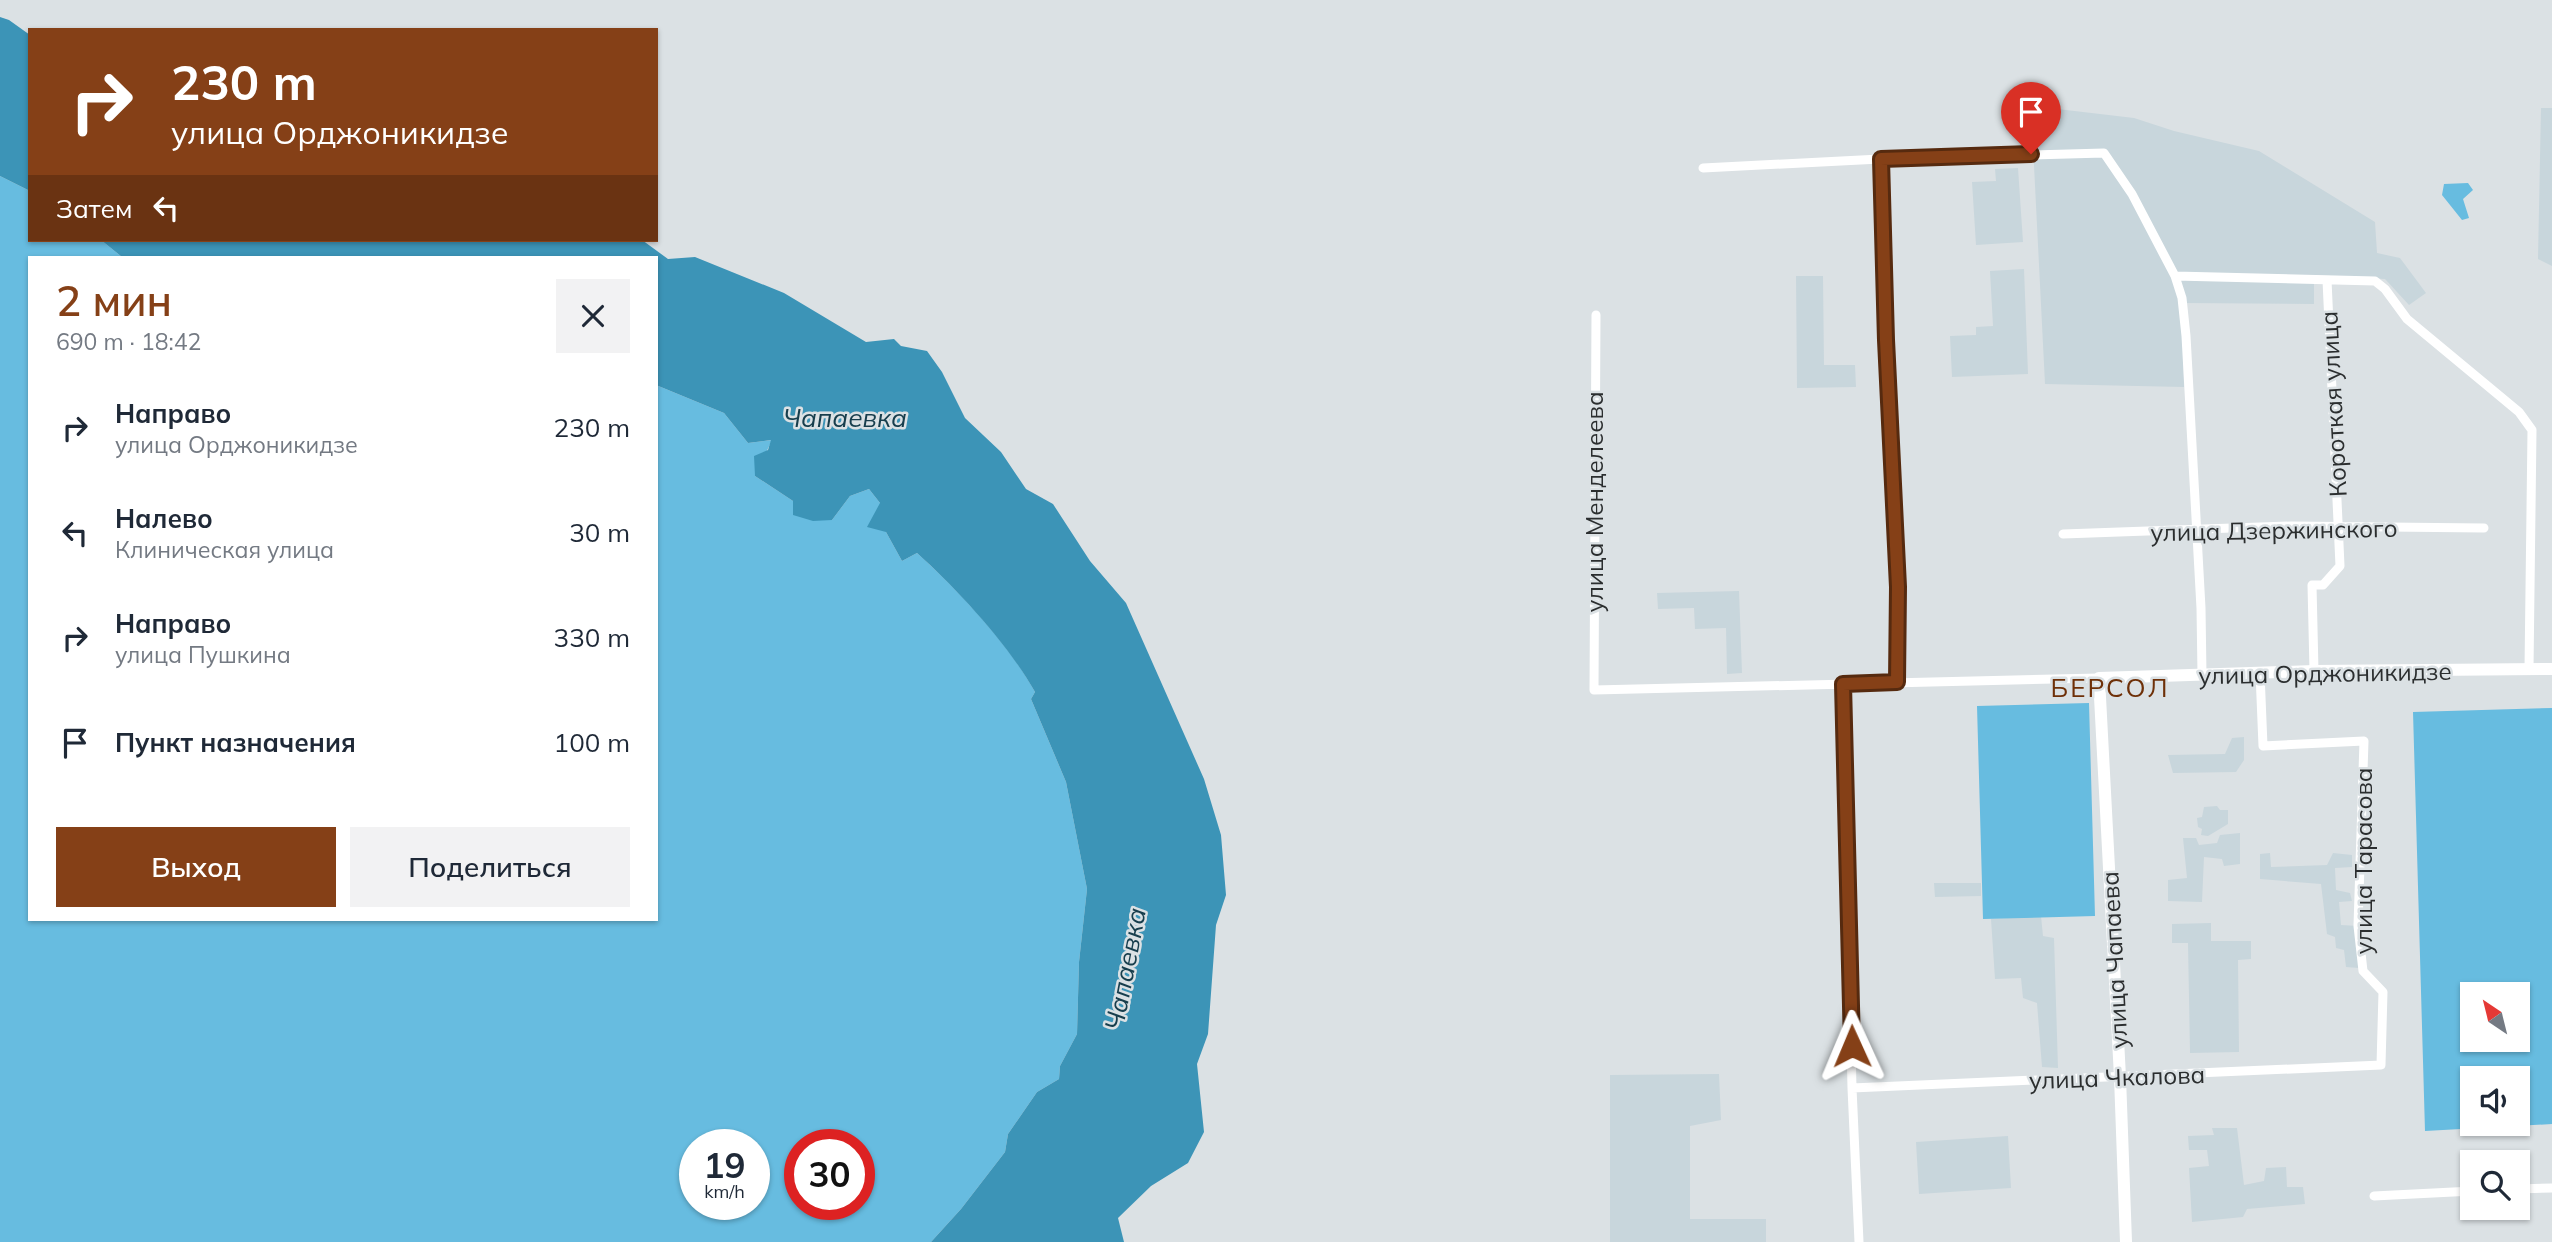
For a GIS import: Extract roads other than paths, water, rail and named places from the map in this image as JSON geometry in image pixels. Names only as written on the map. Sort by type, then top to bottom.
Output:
[{"type":"street","points":[[1703,168],[1881,159],[2104,153],[2132,194],[2175,276],[2182,298],[2197,529],[2202,675]]},
{"type":"street","points":[[1881,159],[1886,340],[1898,587],[1897,682]]},
{"type":"street","points":[[2175,276],[2375,281],[2385,289],[2407,319],[2519,412],[2532,430],[2529,669]]},
{"type":"street","name":"Короткая улица","points":[[2314,671],[2312,585],[2323,585],[2340,566],[2327,280]]},
{"type":"street","name":"улица Менделеева","points":[[1594,690],[1595,315]]},
{"type":"street","name":"улица Дзержинского","points":[[2063,534],[2291,526],[2484,528]]},
{"type":"street","name":"улица Орджоникидзе","points":[[1594,690],[2314,671],[2552,668]]},
{"type":"street","name":"улица Тарасова","points":[[2260,673],[2263,746],[2364,741],[2358,926],[2363,971],[2383,992],[2381,1065]]},
{"type":"street","name":"улица Чапаева","points":[[2099,678],[2126,1242]]},
{"type":"street","points":[[1843,684],[1852,1088],[1859,1242]]},
{"type":"street","name":"улица Чкалова","points":[[1852,1088],[2381,1065]]},
{"type":"street","points":[[2530,1189],[2552,1188]]},
{"type":"street","points":[[2374,1196],[2460,1192]]},
{"type":"water","points":[[0,17],[28,34],[28,190],[0,176]]},
{"type":"water","name":"Чапаевка","points":[[103,242],[645,242],[668,259],[695,257],[784,293],[866,342],[894,339],[901,346],[927,351],[942,372],[965,418],[1001,452],[1026,489],[1053,504],[1090,561],[1126,603],[1204,779],[1221,835],[1226,895],[1216,925],[1208,1034],[1197,1064],[1204,1132],[1188,1163],[1151,1186],[1118,1218],[1124,1242],[931,1242],[961,1209],[1005,1152],[1008,1134],[1037,1092],[1059,1079],[1060,1066],[1077,1034],[1079,962],[1087,889],[1066,782],[1031,699],[1035,692],[1024,674],[981,618],[932,567],[917,553],[902,561],[886,532],[867,527],[880,503],[869,489],[850,496],[832,520],[813,521],[793,515],[793,501],[755,476],[754,456],[768,450],[771,440],[748,443],[724,413],[658,386],[658,256],[121,256]]},
{"type":"district","name":"БЕРСОЛ","points":[[2110,687]]}]
